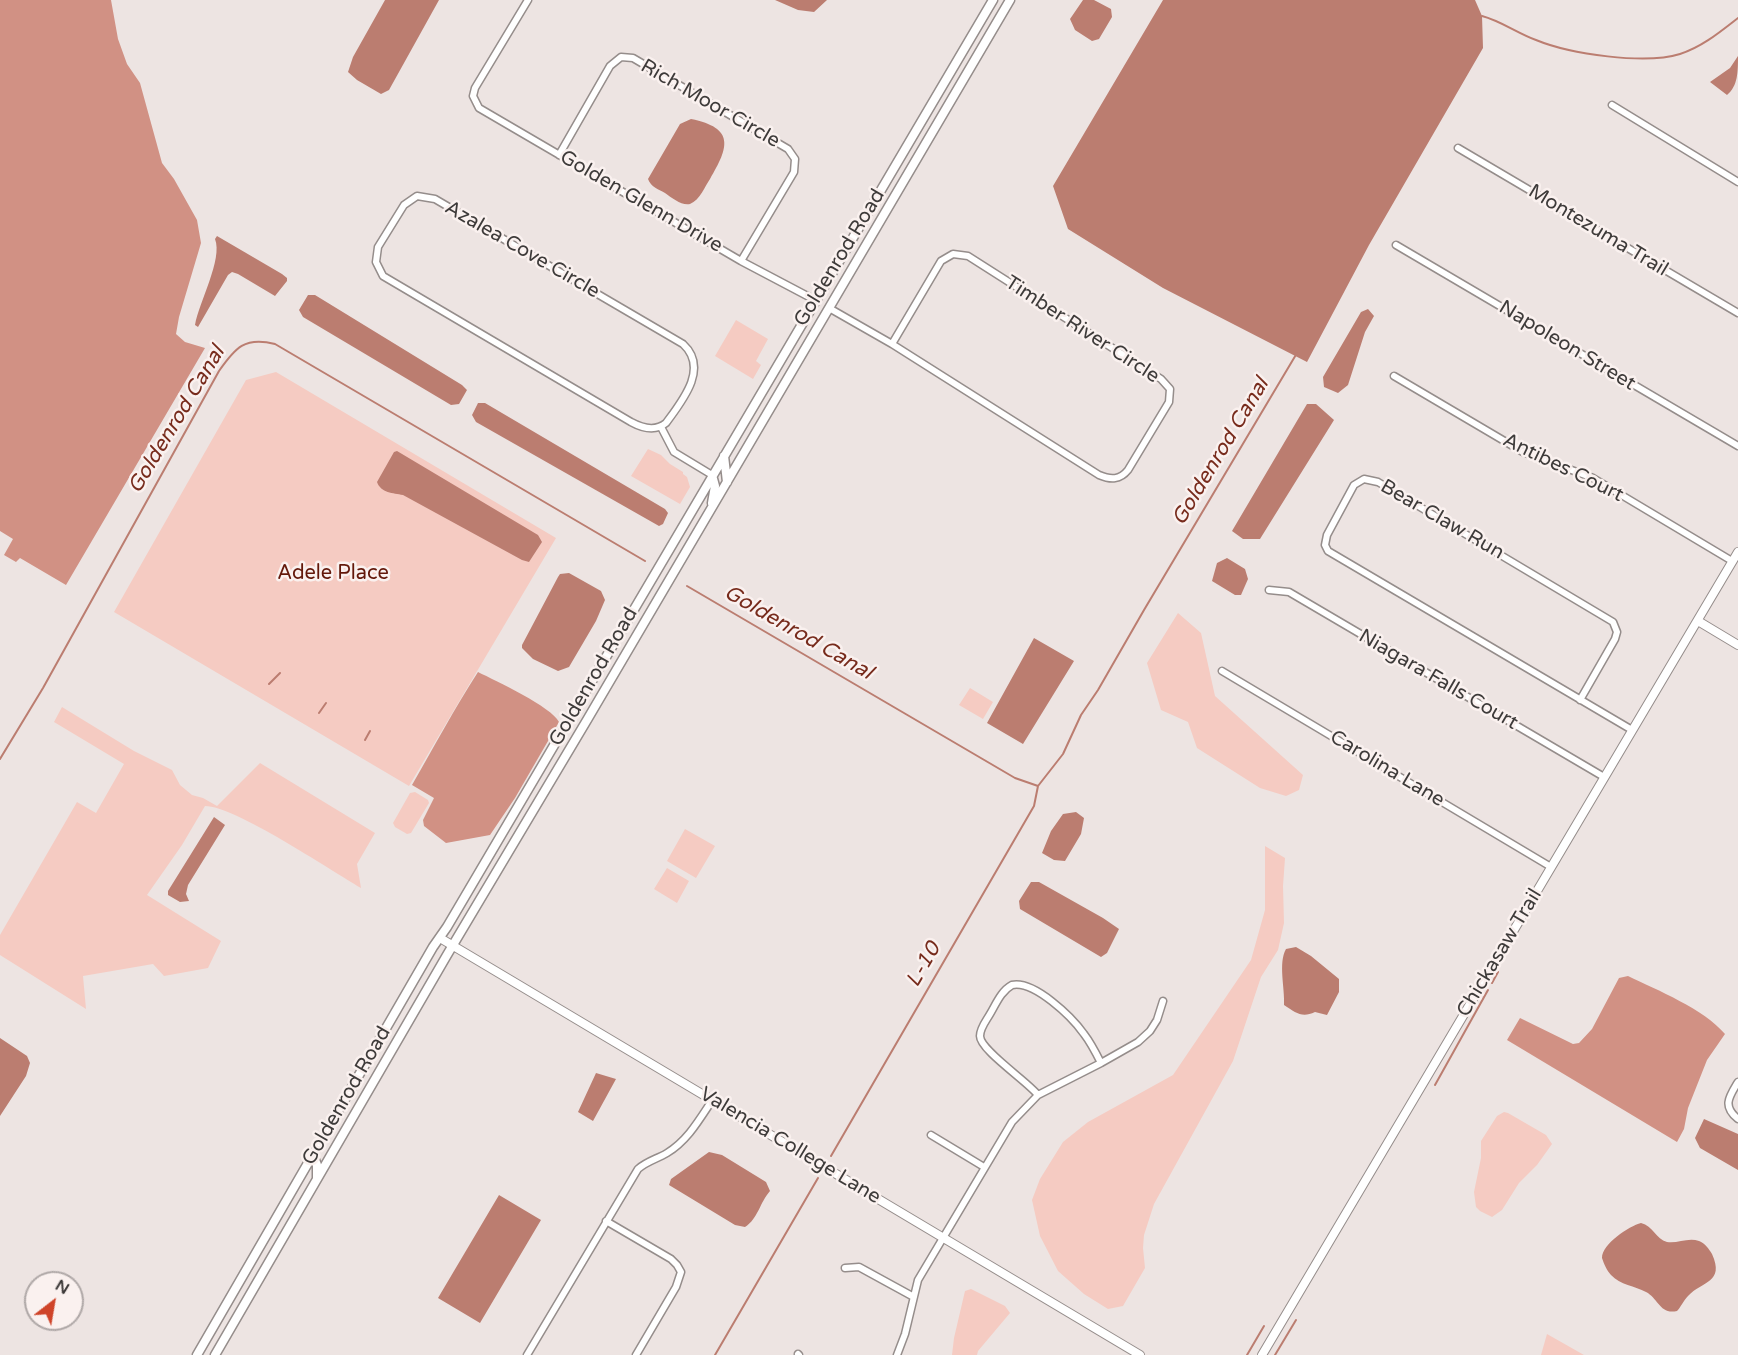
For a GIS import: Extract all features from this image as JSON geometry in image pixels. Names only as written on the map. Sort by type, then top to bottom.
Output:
[{"type":"main road","name":"Goldenrod Road","points":[[197,1355],[723,456],[993,0]]},
{"type":"main road","name":"Goldenrod Road","points":[[215,1355],[453,945],[1010,0]]},
{"type":"main road","points":[[723,456],[726,462],[724,469],[727,482]]},
{"type":"main road","points":[[712,475],[715,486],[712,507]]},
{"type":"main road","points":[[583,697],[586,701],[587,720]]},
{"type":"main road","points":[[313,1155],[317,1165],[316,1182]]},
{"type":"street","name":"Golden Glenn Drive","points":[[528,0],[475,88],[473,96],[479,108],[741,261],[815,300]]},
{"type":"street","name":"Rich Moor Circle","points":[[559,155],[610,66],[621,57],[633,58],[788,149],[795,159],[794,172],[741,261]]},
{"type":"street","points":[[1612,105],[1738,182]]},
{"type":"street","name":"Montezuma Trail","points":[[1458,148],[1738,314]]},
{"type":"street","name":"Azalea Cove Circle","points":[[417,196],[435,199],[683,344],[690,351],[695,363],[694,377],[671,416],[661,427],[650,429],[631,422],[383,276],[377,266],[378,247],[406,202],[417,196]]},
{"type":"street","name":"Napoleon Street","points":[[1396,245],[1738,446]]},
{"type":"street","name":"Timber River Circle","points":[[829,308],[892,344],[1099,475],[1111,480],[1123,476],[1128,470],[1169,402],[1170,389],[1161,379],[968,256],[953,254],[941,261],[892,344]]},
{"type":"street","name":"Antibes Court","points":[[1394,376],[1523,452],[1593,478],[1732,561]]},
{"type":"street","points":[[661,427],[674,452],[712,475]]},
{"type":"street","name":"Bear Claw Run","points":[[1580,700],[1615,639],[1617,632],[1613,622],[1378,482],[1365,478],[1354,485],[1327,535],[1325,545],[1328,551],[1580,700],[1632,730]]},
{"type":"street","name":"Chickasaw Trail","points":[[1262,1355],[1738,552]]},
{"type":"street","name":"Niagara Falls Court","points":[[1269,590],[1289,592],[1604,777]]},
{"type":"street","points":[[1698,621],[1738,645]]},
{"type":"street","name":"Carolina Lane","points":[[1222,671],[1551,867]]},
{"type":"street","name":"Valencia College Lane","points":[[440,938],[1140,1355]]},
{"type":"street","points":[[1038,1095],[1031,1086],[986,1048],[980,1039],[981,1031],[1003,992],[1012,985],[1025,985],[1063,1010],[1084,1034],[1101,1063]]},
{"type":"street","points":[[897,1355],[918,1280],[1012,1122],[1038,1095],[1138,1042],[1150,1031],[1157,1020],[1163,1001]]},
{"type":"street","points":[[1738,1082],[1728,1105],[1730,1111],[1738,1119]]},
{"type":"street","points":[[527,1355],[638,1169],[647,1161],[679,1144],[692,1131],[713,1099]]},
{"type":"street","points":[[931,1135],[984,1167]]},
{"type":"street","points":[[606,1221],[671,1259],[681,1272],[679,1282],[636,1355]]},
{"type":"street","points":[[845,1268],[859,1267],[912,1296]]},
{"type":"green space","points":[[736,320],[768,339],[756,361],[761,365],[753,379],[715,356]]},
{"type":"green space","name":"Adele Place","points":[[276,372],[556,538],[409,786],[114,612],[246,380]]},
{"type":"green space","points":[[648,449],[661,455],[687,477],[690,487],[680,504],[631,476]]},
{"type":"green space","points":[[1178,613],[1201,633],[1215,696],[1303,775],[1299,790],[1286,796],[1260,788],[1197,748],[1188,722],[1161,710],[1147,663]]},
{"type":"green space","points":[[970,688],[993,702],[983,719],[959,705]]},
{"type":"green space","points":[[62,707],[134,751],[172,770],[180,785],[192,795],[217,806],[260,763],[375,833],[357,864],[361,888],[259,827],[238,816],[205,806],[182,845],[147,895],[221,941],[208,968],[164,976],[153,964],[83,976],[86,1009],[0,955],[0,935],[77,802],[96,813],[124,764],[54,722]]},
{"type":"green space","points":[[415,792],[429,803],[411,833],[407,834],[395,827],[393,823],[410,793]]},
{"type":"green space","points":[[685,829],[715,846],[696,878],[667,861]]},
{"type":"green space","points":[[1265,846],[1285,858],[1284,923],[1278,950],[1261,977],[1233,1061],[1154,1204],[1144,1235],[1145,1268],[1123,1306],[1108,1309],[1084,1294],[1058,1271],[1040,1236],[1032,1200],[1040,1179],[1063,1142],[1088,1122],[1173,1075],[1251,960],[1265,910]]},
{"type":"green space","points":[[667,868],[689,881],[677,903],[654,889]]},
{"type":"green space","points":[[1504,1112],[1546,1135],[1552,1144],[1537,1165],[1519,1183],[1502,1210],[1492,1217],[1476,1207],[1474,1192],[1481,1158],[1481,1141],[1497,1116]]},
{"type":"green space","points":[[971,1289],[1005,1306],[1010,1313],[977,1355],[952,1355],[965,1291]]},
{"type":"green space","points":[[1547,1334],[1584,1355],[1541,1355]]},
{"type":"shaded area","points":[[0,0],[111,0],[118,39],[127,64],[140,83],[162,163],[174,179],[197,220],[201,243],[176,334],[185,342],[205,348],[66,585],[20,558],[16,562],[4,555],[13,539],[0,531]]},
{"type":"shaded area","points":[[385,0],[439,0],[389,90],[381,94],[348,72],[353,57]]},
{"type":"shaded area","points":[[775,0],[827,0],[814,12],[798,10]]},
{"type":"shaded area","points":[[1083,0],[1094,0],[1111,9],[1112,17],[1099,39],[1092,41],[1075,30],[1070,19]]},
{"type":"shaded area","points":[[1163,0],[1475,0],[1482,16],[1483,48],[1369,245],[1307,362],[1163,288],[1068,229],[1053,186]]},
{"type":"shaded area","points":[[1738,56],[1735,83],[1727,95],[1710,82],[1730,68]]},
{"type":"shaded area","points":[[691,119],[715,128],[724,140],[724,148],[702,193],[694,202],[684,204],[655,188],[648,179],[680,124]]},
{"type":"shaded area","points":[[217,236],[282,274],[287,281],[275,296],[232,272],[228,275],[198,327],[195,325],[197,316],[216,258],[215,239]]},
{"type":"shaded area","points":[[308,295],[315,295],[462,385],[467,390],[459,404],[451,405],[303,317],[299,310]]},
{"type":"shaded area","points":[[1368,309],[1374,316],[1365,332],[1348,385],[1338,393],[1324,387],[1323,377],[1361,312]]},
{"type":"shaded area","points":[[478,403],[485,403],[665,509],[668,513],[663,524],[659,526],[476,422],[472,415]]},
{"type":"shaded area","points":[[1307,404],[1316,404],[1334,420],[1260,539],[1243,539],[1232,531]]},
{"type":"shaded area","points":[[397,451],[538,535],[542,542],[529,562],[403,495],[381,488],[377,482],[394,452]]},
{"type":"shaded area","points":[[1227,558],[1245,569],[1248,579],[1241,595],[1235,595],[1212,581],[1217,563]]},
{"type":"shaded area","points":[[569,573],[601,591],[605,600],[596,621],[569,667],[558,671],[533,659],[522,648],[522,645],[558,577],[560,574]]},
{"type":"shaded area","points":[[1034,638],[1074,661],[1023,744],[987,723]]},
{"type":"shaded area","points":[[478,672],[535,702],[559,722],[515,798],[490,835],[446,843],[424,826],[423,820],[434,798],[412,785]]},
{"type":"shaded area","points":[[1076,812],[1084,818],[1081,834],[1065,861],[1054,860],[1042,853],[1051,831],[1063,814]]},
{"type":"shaded area","points":[[214,817],[225,825],[188,885],[186,894],[189,901],[180,902],[168,895],[168,891]]},
{"type":"shaded area","points":[[1031,882],[1039,882],[1119,929],[1107,953],[1101,957],[1020,909],[1019,901]]},
{"type":"shaded area","points":[[1296,947],[1339,979],[1339,992],[1327,1015],[1315,1012],[1306,1015],[1299,1014],[1284,1005],[1282,961],[1286,949]]},
{"type":"shaded area","points":[[1628,976],[1693,1008],[1725,1034],[1707,1060],[1688,1108],[1684,1129],[1677,1142],[1507,1040],[1520,1018],[1573,1044],[1579,1043],[1592,1029],[1619,978]]},
{"type":"shaded area","points":[[0,1038],[27,1056],[30,1063],[26,1076],[0,1116]]},
{"type":"shaded area","points":[[596,1073],[616,1079],[593,1121],[578,1112]]},
{"type":"shaded area","points":[[1704,1119],[1738,1134],[1738,1170],[1700,1148],[1695,1138]]},
{"type":"shaded area","points":[[709,1152],[722,1155],[766,1182],[770,1191],[753,1220],[745,1227],[735,1225],[669,1185],[671,1179]]},
{"type":"shaded area","points":[[499,1195],[541,1220],[480,1323],[438,1298]]},
{"type":"shaded area","points":[[1641,1223],[1667,1242],[1699,1241],[1712,1254],[1716,1271],[1714,1276],[1688,1296],[1677,1311],[1667,1311],[1646,1292],[1615,1278],[1608,1272],[1604,1263],[1602,1258],[1606,1247],[1623,1232]]},
{"type":"waterway","name":"Goldenrod Canal","points":[[1482,16],[1536,40],[1568,50],[1628,58],[1665,57],[1680,54],[1710,39],[1738,18]]},
{"type":"waterway","name":"Goldenrod Canal","points":[[0,759],[43,688],[219,371],[236,350],[248,343],[275,344],[645,561]]},
{"type":"waterway","name":"Goldenrod Canal","points":[[831,1156],[1034,806],[1038,786],[1063,754],[1081,715],[1297,353]]},
{"type":"waterway","name":"Goldenrod Canal","points":[[687,586],[1015,778],[1038,786]]},
{"type":"waterway","points":[[269,684],[280,673]]},
{"type":"waterway","points":[[319,713],[326,703]]},
{"type":"waterway","points":[[365,740],[370,731]]},
{"type":"waterway","points":[[1492,983],[1498,972]]},
{"type":"waterway","points":[[1435,1085],[1488,990]]},
{"type":"waterway","name":"L-10","points":[[715,1355],[818,1178]]},
{"type":"waterway","points":[[1275,1355],[1296,1320]]},
{"type":"waterway","points":[[1247,1355],[1264,1326]]}]
